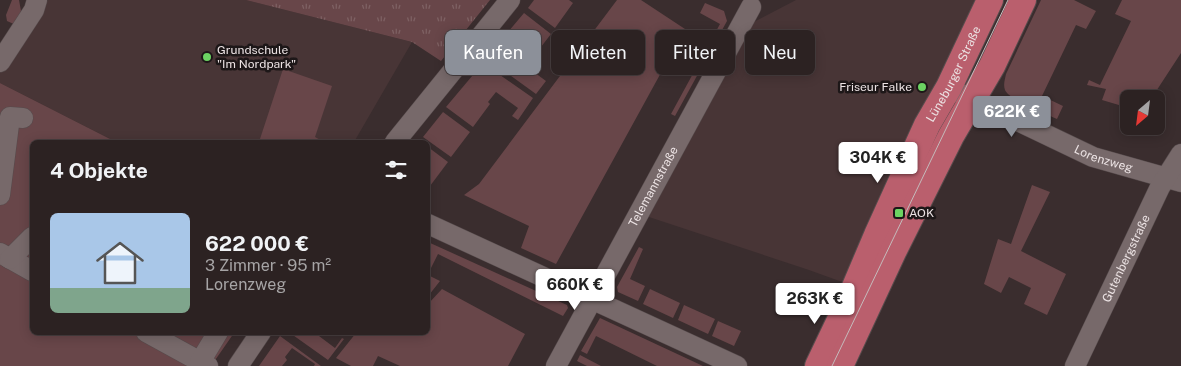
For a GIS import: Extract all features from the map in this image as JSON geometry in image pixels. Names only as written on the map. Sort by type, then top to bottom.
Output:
[{"type":"main road","name":"Lüneburger Straße","points":[[818,366],[850,301],[876,235],[923,134],[949,87],[990,0]]},
{"type":"main road","points":[[840,366],[951,136],[992,66],[1022,0]]},
{"type":"street","points":[[0,62],[34,10],[37,0]]},
{"type":"street","points":[[397,140],[510,0]]},
{"type":"street","name":"Telemannstraße","points":[[556,366],[751,2]]},
{"type":"street","name":"Lorenzweg","points":[[949,87],[1088,154],[1173,180]]},
{"type":"street","points":[[0,196],[10,117],[23,118]]},
{"type":"street","name":"Gutenbergstraße","points":[[1075,366],[1173,180],[1181,154]]},
{"type":"street","points":[[430,225],[737,366]]},
{"type":"street","points":[[30,238],[5,256],[30,270]]},
{"type":"street","points":[[157,335],[178,341],[204,364],[217,335]]},
{"type":"street","points":[[238,366],[258,335]]},
{"type":"shaded area","name":"Grundschule \"Im Nordpark\"","points":[[48,0],[246,0],[412,42],[355,140],[112,140],[0,83],[0,72]]},
{"type":"shaded area","points":[[796,0],[975,0],[845,283],[646,216],[722,75],[735,75],[735,52],[745,33],[745,75],[815,75],[815,30],[747,30],[750,24]]},
{"type":"green space","points":[[12,0],[19,0],[21,11],[16,25],[7,21],[6,15]]},
{"type":"green space","points":[[246,0],[490,0],[466,30],[445,30],[445,56],[441,61],[412,42]]},
{"type":"green space","points":[[534,0],[569,0],[573,3],[555,28],[528,8]]},
{"type":"green space","points":[[617,0],[641,0],[685,29],[655,30],[655,75],[660,75],[556,264],[521,248],[529,226],[464,195],[479,184],[561,75],[645,75],[645,30],[594,30]]},
{"type":"green space","points":[[1041,0],[1074,0],[1096,11],[1086,29],[1076,25],[1042,96],[1063,106],[1057,119],[1013,98],[1004,88],[1006,74]]},
{"type":"green space","points":[[1122,0],[1181,0],[1181,53],[1157,90],[1120,90],[1120,105],[1102,100],[1106,89],[1087,85],[1089,80],[1100,85],[1131,21],[1115,14]]},
{"type":"green space","points":[[705,3],[724,11],[727,21],[722,30],[717,30],[720,24],[700,13]]},
{"type":"green space","points":[[524,13],[551,34],[541,47],[541,30],[510,30]]},
{"type":"green space","points":[[283,69],[332,86],[315,137],[320,140],[260,140]]},
{"type":"green space","points":[[473,75],[500,75],[533,98],[518,120],[512,116],[518,108],[496,92],[488,102],[490,104],[473,127],[446,107]]},
{"type":"green space","points":[[510,75],[538,75],[546,81],[536,94]]},
{"type":"green space","points":[[692,75],[697,75],[675,116],[671,114]]},
{"type":"green space","points":[[0,83],[112,140],[30,140],[30,335],[233,335],[211,366],[0,366]]},
{"type":"green space","points":[[443,112],[470,132],[451,157],[430,142],[430,140],[423,137]]},
{"type":"green space","points":[[430,148],[448,162],[430,186]]},
{"type":"green space","points":[[1032,185],[1050,192],[1021,251],[1066,274],[1047,315],[1024,304],[1031,288],[1009,277],[1001,293],[984,284],[998,239],[1011,244]]},
{"type":"green space","points":[[430,243],[567,305],[568,308],[563,316],[438,254],[430,270]]},
{"type":"green space","points":[[639,247],[643,249],[630,279],[645,286],[638,301],[618,292],[617,287]]},
{"type":"green space","points":[[430,276],[440,281],[430,294]]},
{"type":"green space","points":[[442,289],[525,334],[508,366],[400,366],[378,356],[373,366],[351,366],[336,358],[354,335],[430,335],[430,302]]},
{"type":"green space","points":[[650,289],[680,303],[673,318],[643,304]]},
{"type":"green space","points":[[684,305],[715,319],[708,334],[678,320]]},
{"type":"green space","points":[[600,318],[703,366],[657,366],[596,336],[587,354],[581,351]]},
{"type":"green space","points":[[718,321],[741,331],[734,346],[712,336]]},
{"type":"green space","points":[[293,335],[318,335],[335,348],[342,338],[344,339],[328,360]]},
{"type":"green space","points":[[280,336],[321,366],[314,366],[315,364],[292,348],[285,357],[287,360],[282,366],[259,366]]},
{"type":"green space","points":[[580,355],[601,366],[587,366],[577,361]]},
{"type":"tram line","points":[[832,366],[1008,0]]},
{"type":"place","name":"Grundschule \"Im Nordpark\"","points":[[207,57]]},
{"type":"place","name":"Friseur Falke","points":[[922,87]]},
{"type":"place","name":"AOK","points":[[899,213]]}]
